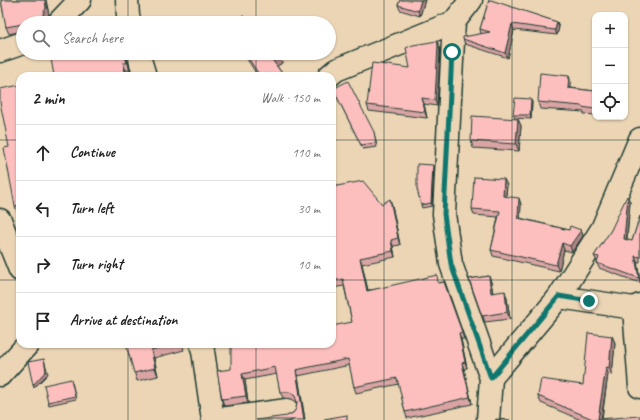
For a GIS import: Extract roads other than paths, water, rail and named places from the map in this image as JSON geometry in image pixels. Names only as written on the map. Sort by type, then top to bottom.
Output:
[{"type":"street","points":[[65,16],[80,0]]},
{"type":"street","points":[[127,0],[128,16]]},
{"type":"street","points":[[334,72],[454,22],[471,0]]},
{"type":"street","points":[[454,22],[444,214],[451,264],[491,378],[488,420]]},
{"type":"street","points":[[0,51],[16,45]]},
{"type":"street","points":[[140,60],[144,72]]},
{"type":"street","points":[[491,378],[559,296],[602,229],[640,139]]},
{"type":"street","points":[[0,220],[16,260]]},
{"type":"street","points":[[559,296],[637,307],[640,387]]},
{"type":"street","points":[[0,375],[24,348]]},
{"type":"street","points":[[202,348],[213,420],[287,410]]}]
